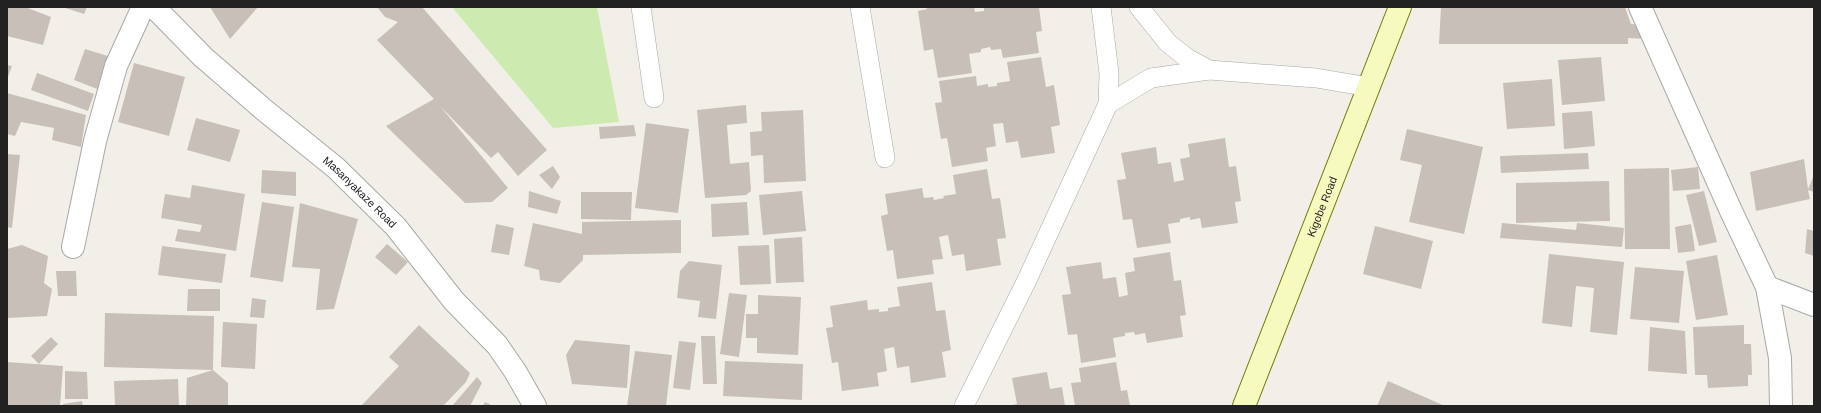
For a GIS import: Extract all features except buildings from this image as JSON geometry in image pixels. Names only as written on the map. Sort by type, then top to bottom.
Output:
[{"type":"street","points":[[73,247],[95,141],[116,66],[143,7]]},
{"type":"street","name":"Masanyakaze Road","points":[[154,7],[203,57],[263,109],[336,168],[396,226],[454,301],[496,345],[515,371],[535,406]]},
{"type":"street","name":"Kigobe Road","points":[[1244,406],[1400,7]]},
{"type":"street","points":[[1640,7],[1731,211],[1767,287],[1780,358],[1781,406]]},
{"type":"street","points":[[1767,287],[1814,305]]},
{"type":"lane","points":[[640,7],[654,98]]},
{"type":"lane","points":[[860,7],[885,158]]},
{"type":"lane","points":[[964,406],[1026,282],[1108,104],[1109,73],[1100,7]]},
{"type":"lane","points":[[1139,7],[1168,43],[1187,58],[1209,70]]},
{"type":"lane","points":[[1108,104],[1151,78],[1209,70],[1316,78],[1369,87]]},
{"type":"green space","points":[[452,7],[597,7],[619,122],[553,128]]}]
